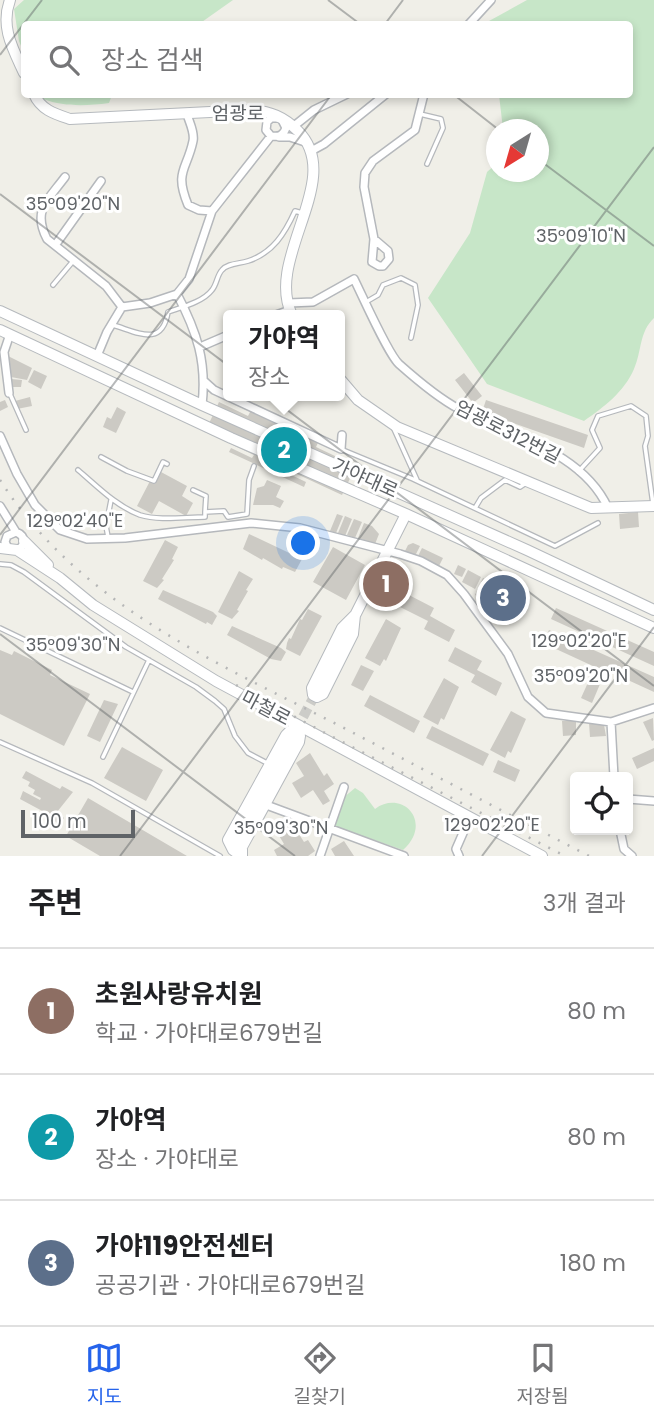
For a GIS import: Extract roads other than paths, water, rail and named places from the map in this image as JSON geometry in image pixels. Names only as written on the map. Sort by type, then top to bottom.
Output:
[{"type":"main road","points":[[9,0],[5,18],[6,33],[21,67]]},
{"type":"main road","name":"엄광로","points":[[36,98],[52,113],[70,119],[255,111],[273,113],[294,126],[311,147]]},
{"type":"main road","points":[[290,309],[285,279],[313,176],[311,147]]},
{"type":"main road","name":"가야대로","points":[[0,311],[654,610]]},
{"type":"main road","name":"가야대로","points":[[5,332],[231,438],[406,514],[654,628]]},
{"type":"main road","points":[[345,385],[358,400],[391,423],[592,508],[654,506]]},
{"type":"main road","points":[[319,687],[406,514]]},
{"type":"main road","points":[[24,541],[60,578]]},
{"type":"main road","name":"마철로","points":[[8,549],[60,578],[104,612],[295,731],[470,817],[542,856]]},
{"type":"main road","points":[[355,615],[353,634],[323,694],[317,697],[313,695],[312,688],[342,628],[355,615]]},
{"type":"main road","points":[[241,856],[233,850],[229,840],[258,801],[299,742],[300,736],[295,731],[286,735],[269,765],[258,801],[242,847],[241,856]]},
{"type":"street","points":[[472,21],[489,3]]},
{"type":"street","points":[[294,126],[314,110],[339,98]]},
{"type":"street","points":[[255,111],[264,116],[267,122],[266,130],[275,136],[289,137],[311,147],[324,144],[381,98]]},
{"type":"street","points":[[374,239],[388,251],[387,264],[379,266],[372,262],[374,239],[364,187],[365,173],[373,161],[415,130],[423,98]]},
{"type":"street","points":[[187,114],[193,139],[181,174],[182,191],[188,205],[199,210],[212,211]]},
{"type":"street","points":[[122,307],[150,303],[177,294],[190,279],[212,211],[275,136],[284,134],[286,128],[281,118],[271,118],[267,122]]},
{"type":"street","points":[[65,177],[43,207],[40,223],[47,239],[106,286],[122,307]]},
{"type":"street","points":[[56,244],[101,181]]},
{"type":"street","name":"엄광로312번길","points":[[290,309],[313,302],[354,279],[396,362],[457,408],[544,446],[578,472],[603,496],[608,508]]},
{"type":"street","points":[[177,294],[200,347],[204,366],[202,405]]},
{"type":"street","points":[[97,356],[122,307]]},
{"type":"street","points":[[5,332],[4,352],[9,393]]},
{"type":"street","points":[[200,347],[223,337]]},
{"type":"street","points":[[204,381],[223,394]]},
{"type":"street","points":[[238,401],[341,449],[342,435]]},
{"type":"street","points":[[0,436],[17,474],[36,505],[60,530],[87,539],[108,539],[251,523],[300,528],[388,551],[421,561],[447,575],[508,654],[528,697],[546,713],[611,722],[654,708]]},
{"type":"street","points":[[0,506],[24,541],[22,547],[8,549],[6,539],[16,532]]},
{"type":"street","points":[[611,722],[614,772]]},
{"type":"street","points":[[320,856],[344,787]]},
{"type":"street","points":[[633,799],[654,801]]},
{"type":"street","points":[[258,801],[382,852],[404,856]]},
{"type":"street","points":[[459,856],[456,849],[470,817]]},
{"type":"street","points":[[621,835],[624,849],[632,856]]},
{"type":"lane","points":[[420,114],[441,119],[443,128],[427,164]]},
{"type":"lane","points":[[112,324],[149,336],[162,330],[168,312],[183,307],[212,290],[222,270],[229,265],[248,261],[272,248],[286,231],[296,211],[304,214]]},
{"type":"lane","points":[[54,285],[75,259]]},
{"type":"lane","points":[[366,302],[377,295],[383,285],[401,278],[415,285],[418,305],[411,338]]},
{"type":"lane","points":[[9,393],[26,430]]},
{"type":"lane","points":[[578,472],[600,448],[592,430],[598,416],[631,406],[646,416],[648,436],[645,446],[654,506]]},
{"type":"lane","points":[[391,423],[418,482]]},
{"type":"lane","points":[[341,449],[555,546],[598,523]]},
{"type":"lane","points":[[102,457],[127,471],[154,481],[163,462],[167,464]]},
{"type":"lane","points":[[205,512],[224,511],[228,517],[247,514],[249,480],[254,466]]},
{"type":"lane","points":[[78,470],[111,499],[141,515],[205,517],[206,496],[192,490]]},
{"type":"lane","points":[[475,508],[481,498],[505,480],[520,487],[528,482]]},
{"type":"lane","points":[[108,539],[106,526],[111,499]]},
{"type":"lane","points":[[0,564],[11,565],[24,572],[125,647],[196,687],[224,709],[235,736],[248,753],[269,765]]},
{"type":"lane","points":[[0,628],[132,692]]},
{"type":"lane","points":[[103,757],[149,660]]},
{"type":"lane","points":[[0,742],[92,783],[220,856]]},
{"type":"tunnel","points":[[296,730],[317,691]]},
{"type":"railway","points":[[0,480],[32,523],[68,561],[109,595],[152,625],[245,678],[589,856]]},
{"type":"railway","points":[[236,685],[565,856]]},
{"type":"place","name":"가야역","points":[[284,450]]},
{"type":"place","name":"초원사랑유치원","points":[[386,584]]},
{"type":"place","name":"가야119안전센터","points":[[503,598]]}]
